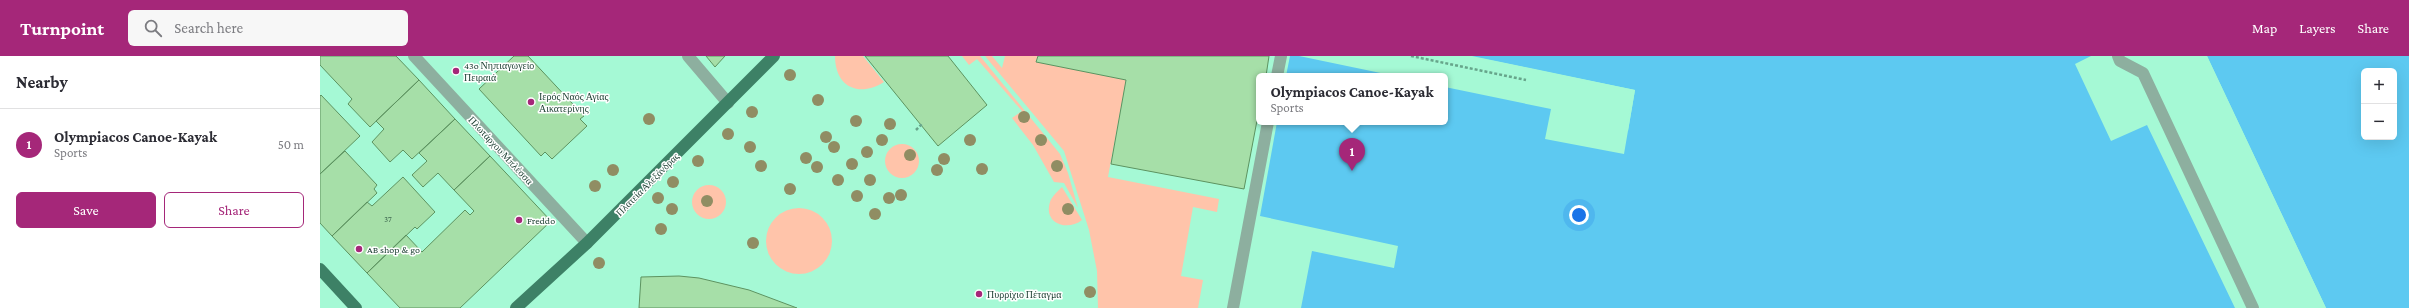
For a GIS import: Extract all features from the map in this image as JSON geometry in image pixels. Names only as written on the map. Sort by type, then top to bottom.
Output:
[{"type":"main road","name":"Πλατεία Αλεξάνδρας","points":[[516,308],[587,243],[774,56]]},
{"type":"main road","points":[[320,269],[356,308]]},
{"type":"street","name":"Πλωτάρχου Μπλέσσα","points":[[414,56],[587,243]]},
{"type":"street","points":[[688,56],[728,103]]},
{"type":"street","points":[[1278,73],[1281,56]]},
{"type":"street","points":[[2118,56],[2120,61],[2143,73],[2253,308]]},
{"type":"street","points":[[1234,308],[1267,125]]},
{"type":"path","points":[[1411,56],[1526,80]]},
{"type":"path","points":[[916,130],[922,124]]},
{"type":"shaded area","points":[[835,56],[863,56],[884,82],[875,87],[866,89],[850,87],[839,75],[836,67]]},
{"type":"shaded area","points":[[962,56],[980,56],[1060,154],[1068,173],[1078,208],[1064,183],[1054,182],[1033,145],[1012,118],[1022,111],[977,59],[969,65]]},
{"type":"shaded area","points":[[985,56],[992,56],[1002,68],[1005,56],[1038,56],[1037,62],[1126,80],[1108,177],[1219,199],[1217,212],[1193,207],[1181,276],[1203,280],[1198,308],[1098,308],[1097,271],[1089,230],[1064,151]]},
{"type":"shaded area","points":[[905,144],[914,149],[918,154],[918,168],[914,173],[909,177],[899,178],[895,177],[886,168],[885,158],[886,154],[895,145]]},
{"type":"shaded area","points":[[706,185],[712,185],[721,190],[725,196],[725,208],[721,214],[712,219],[706,219],[697,214],[692,205],[692,199],[697,190]]},
{"type":"shaded area","points":[[1062,187],[1082,220],[1076,224],[1063,225],[1053,220],[1050,215],[1050,202]]},
{"type":"shaded area","points":[[799,208],[811,211],[822,218],[829,229],[832,241],[829,253],[822,264],[811,271],[799,274],[787,271],[776,264],[769,253],[766,241],[769,229],[776,218],[787,211]]},
{"type":"water","points":[[1290,56],[1299,56],[1381,73],[1287,73]]},
{"type":"water","points":[[1472,56],[2091,56],[2075,64],[2111,141],[2147,125],[2235,308],[1301,308],[1312,251],[1394,268],[1398,246],[1260,216],[1276,125],[1448,125],[1448,88],[1551,109],[1545,139],[1624,154],[1635,90]]},
{"type":"water","points":[[2207,56],[2409,56],[2409,308],[2326,308]]},
{"type":"pier","points":[[1470,56],[1635,90],[1628,131],[1626,131],[1633,92]]},
{"type":"pier","points":[[2205,56],[2207,56],[2326,308],[2324,308]]},
{"type":"building","points":[[320,56],[396,56],[419,80],[370,127],[348,104],[352,99],[320,65]]},
{"type":"building","name":"Ιερός Ναός Αγίας Αικατερίνης","points":[[514,56],[528,56],[584,116],[580,119],[587,126],[552,159],[545,152],[541,156],[479,89]]},
{"type":"building","points":[[706,56],[725,56],[715,67]]},
{"type":"building","points":[[865,56],[948,56],[987,105],[938,146]]},
{"type":"building","points":[[1038,56],[1269,56],[1266,73],[1256,73],[1256,125],[1244,189],[1111,164],[1126,80],[1036,62]]},
{"type":"building","points":[[419,80],[455,119],[412,159],[403,150],[390,162],[372,142],[384,129],[376,121]]},
{"type":"building","points":[[321,95],[360,136],[320,174],[320,96]]},
{"type":"building","points":[[455,119],[490,156],[454,190],[438,173],[423,187],[412,175],[427,161],[419,153]]},
{"type":"building","points":[[345,151],[377,185],[374,189],[377,193],[332,236],[320,223],[320,174]]},
{"type":"building","points":[[490,156],[551,221],[460,308],[400,308],[367,273],[406,235],[422,252],[465,210],[470,215],[474,211],[454,190]]},
{"type":"building","points":[[403,177],[435,212],[417,229],[415,227],[367,273],[332,236],[367,202],[372,206]]},
{"type":"building","points":[[679,276],[699,278],[749,290],[797,308],[639,308],[641,277]]},
{"type":"place","name":"43o Νηπιαγωγείο Πειραιά","points":[[456,71]]},
{"type":"place","name":"Ιερός Ναός Αγίας Αικατερίνης","points":[[531,102]]},
{"type":"place","name":"Olympiacos Canoe-Kayak","points":[[1352,171]]},
{"type":"place","name":"Freddo","points":[[519,220]]},
{"type":"place","name":"AB shop & go","points":[[359,249]]},
{"type":"place","name":"Πυρρίχιο Πέταγμα","points":[[979,294]]}]
